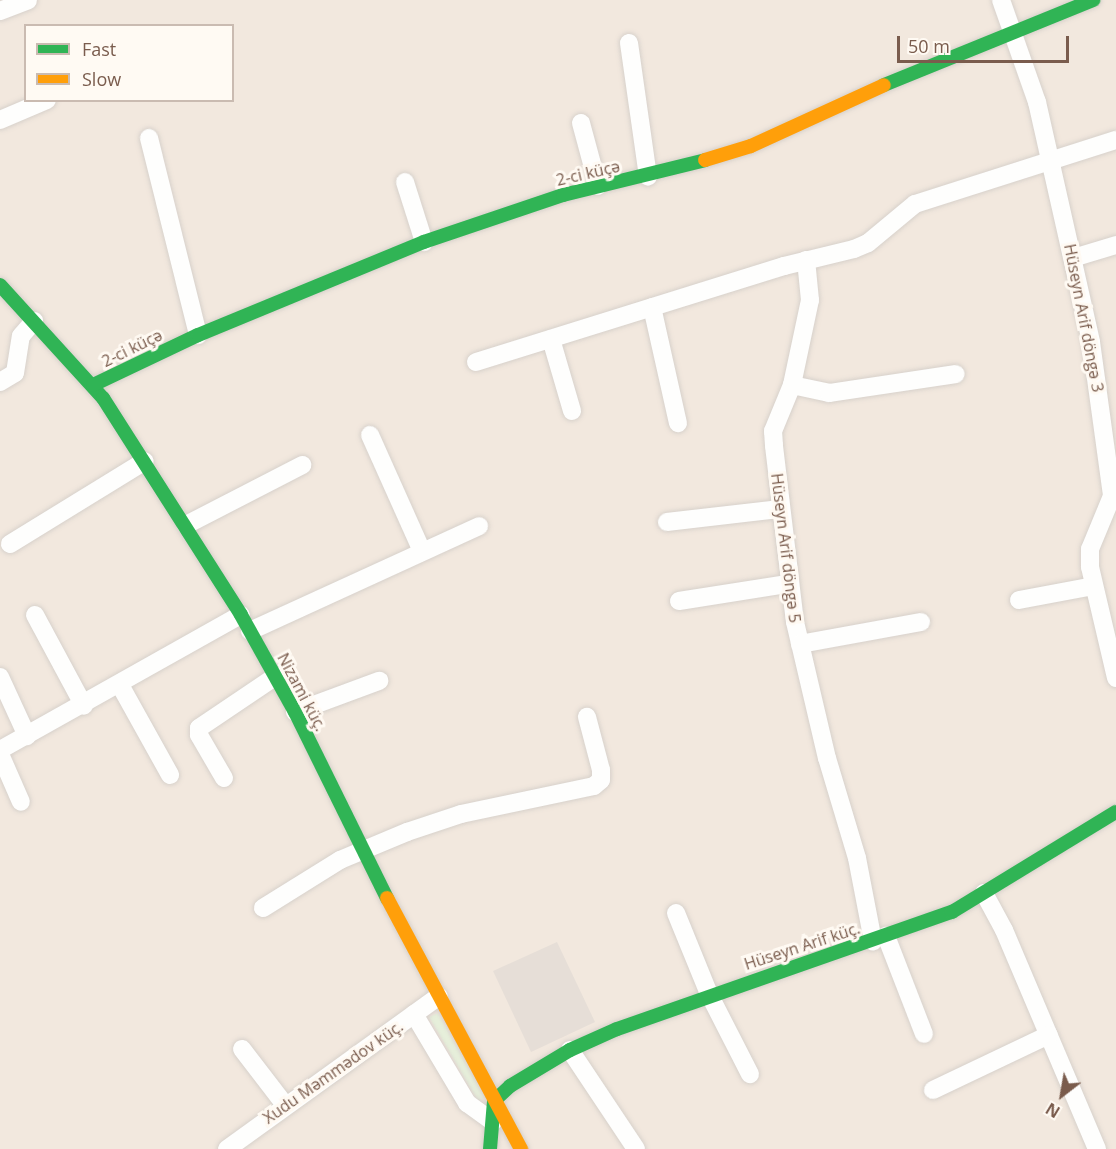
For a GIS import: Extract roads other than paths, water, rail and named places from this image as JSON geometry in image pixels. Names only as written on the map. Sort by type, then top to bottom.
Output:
[{"type":"street","points":[[0,11],[28,0]]},
{"type":"street","name":"Hüseyn Arif döngə 3","points":[[1001,0],[1037,102],[1112,440],[1112,510],[1090,549],[1094,586],[1116,678]]},
{"type":"street","name":"2-ci küçə","points":[[93,385],[198,335],[424,243],[598,186],[648,177],[762,141],[846,100],[1012,30],[1093,0]]},
{"type":"street","points":[[629,43],[648,177]]},
{"type":"street","points":[[0,120],[42,102]]},
{"type":"street","points":[[581,123],[598,186]]},
{"type":"street","points":[[149,138],[198,335]]},
{"type":"street","points":[[476,362],[868,243],[915,204],[1116,140]]},
{"type":"street","points":[[405,182],[424,243]]},
{"type":"street","points":[[1073,258],[1116,245]]},
{"type":"street","name":"Hüseyn Arif döngə 5","points":[[806,260],[810,300],[792,385],[773,431],[788,584],[827,758],[879,939],[924,1034]]},
{"type":"street","name":"Nizami küç.","points":[[0,285],[93,385],[186,525],[241,615],[295,712],[361,849],[521,1149]]},
{"type":"street","points":[[652,307],[678,423]]},
{"type":"street","points":[[0,382],[15,374],[21,336],[34,321]]},
{"type":"street","points":[[551,339],[572,411]]},
{"type":"street","points":[[792,385],[829,393],[956,374]]},
{"type":"street","points":[[370,435],[422,551]]},
{"type":"street","points":[[10,544],[144,461]]},
{"type":"street","points":[[186,525],[302,465]]},
{"type":"street","points":[[668,522],[780,509]]},
{"type":"street","points":[[250,631],[479,526]]},
{"type":"street","points":[[679,601],[788,584]]},
{"type":"street","points":[[1019,600],[1094,586]]},
{"type":"street","points":[[35,615],[84,706]]},
{"type":"street","points":[[21,802],[0,752],[241,615]]},
{"type":"street","points":[[800,644],[921,622]]},
{"type":"street","points":[[224,778],[198,735],[199,728],[276,676]]},
{"type":"street","points":[[0,677],[27,736]]},
{"type":"street","points":[[295,712],[379,681]]},
{"type":"street","points":[[120,685],[170,775]]},
{"type":"street","points":[[263,908],[361,849],[461,814],[594,786],[601,780],[601,770],[587,717]]},
{"type":"street","name":"Hüseyn Arif küç.","points":[[494,1101],[510,1086],[570,1050],[709,994],[879,939],[952,912],[1030,861],[1116,812]]},
{"type":"street","points":[[984,893],[1004,930],[1097,1149]]},
{"type":"street","points":[[676,913],[709,994],[750,1074]]},
{"type":"street","name":"Xudu Məmmədov küç.","points":[[227,1149],[439,996]]},
{"type":"street","points":[[414,1014],[466,1103],[493,1122]]},
{"type":"street","points":[[933,1090],[1049,1035]]},
{"type":"street","points":[[242,1049],[285,1105]]},
{"type":"street","points":[[570,1050],[636,1149]]},
{"type":"street","points":[[490,1149],[494,1101]]}]
